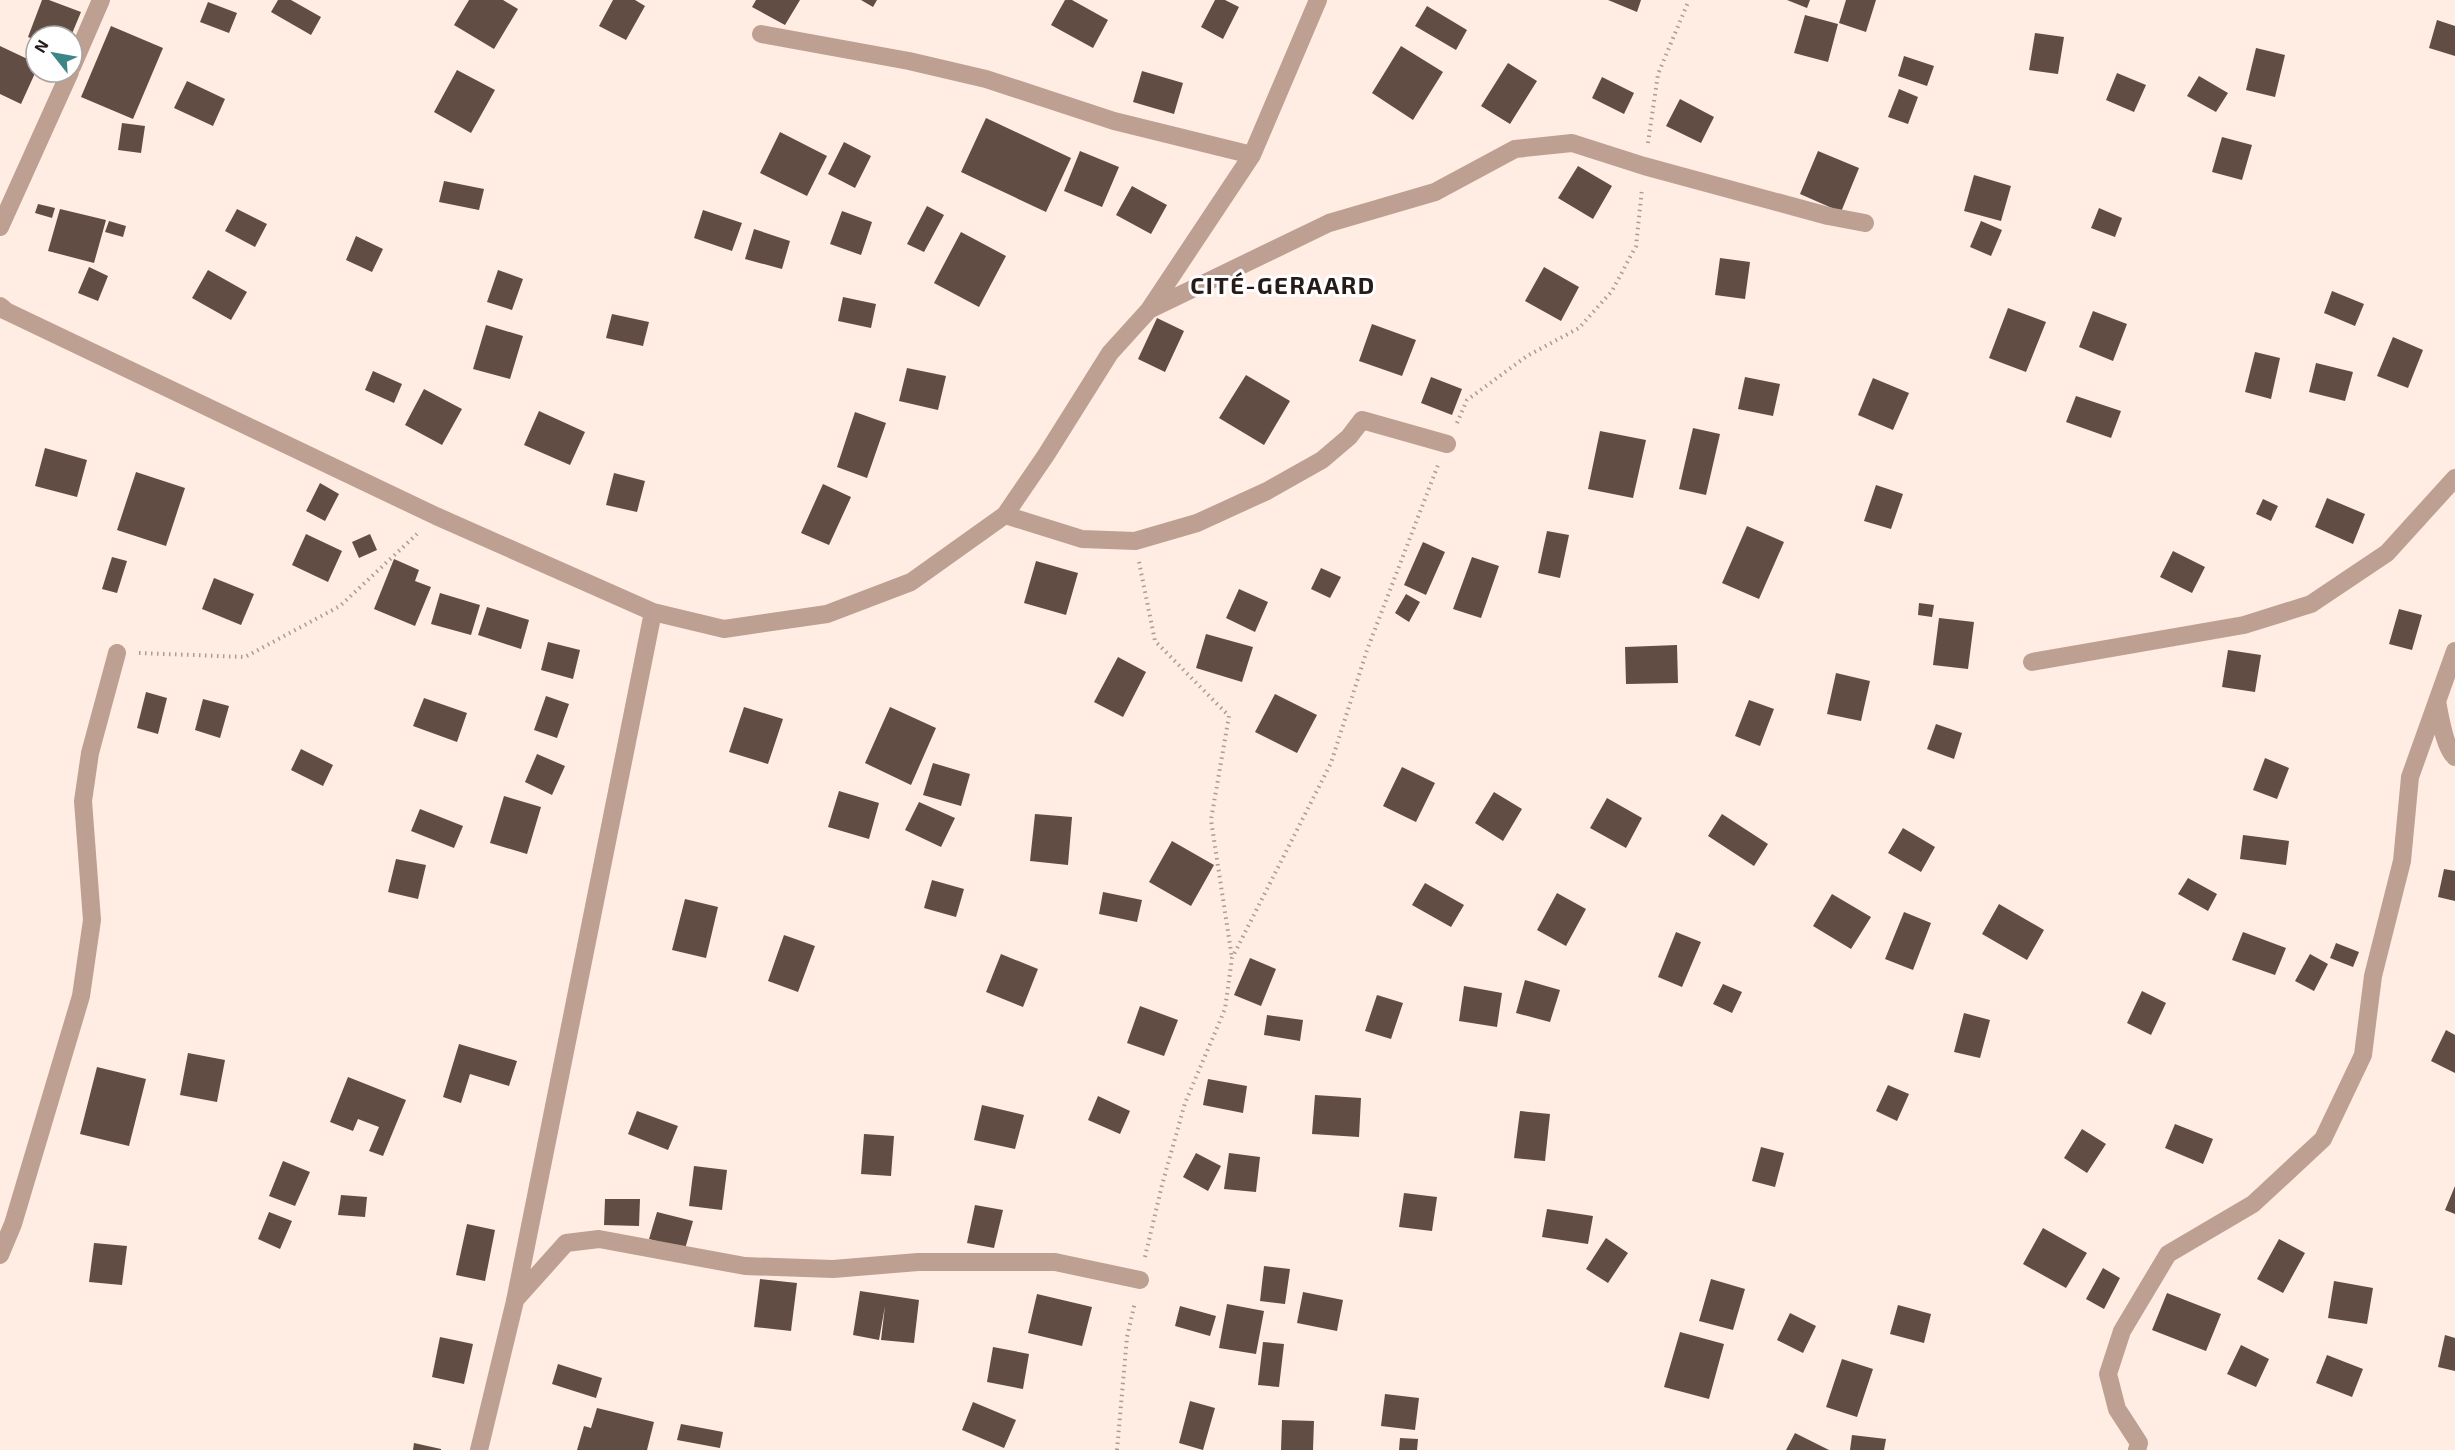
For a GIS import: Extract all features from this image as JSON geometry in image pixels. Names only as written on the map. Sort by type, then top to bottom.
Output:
[{"type":"street","points":[[84,39],[101,0]]},
{"type":"street","points":[[0,306],[6,311],[436,516],[653,612],[724,629],[827,614],[911,582],[1005,515],[1046,455],[1110,352],[1149,310],[1252,154],[1318,0]]},
{"type":"street","points":[[761,34],[909,61],[986,79],[1114,121],[1252,154]]},
{"type":"street","points":[[0,227],[65,84]]},
{"type":"street","points":[[1149,310],[1329,223],[1435,192],[1515,149],[1572,142],[1644,166],[1828,216],[1865,223]]},
{"type":"street","points":[[1005,515],[1082,539],[1135,541],[1197,523],[1267,491],[1322,460],[1349,437],[1362,420],[1448,444]]},
{"type":"street","points":[[2032,662],[2244,625],[2311,604],[2387,553],[2455,478]]},
{"type":"street","points":[[479,1450],[515,1301],[653,612]]},
{"type":"street","points":[[2137,1450],[2139,1443],[2117,1409],[2108,1374],[2122,1331],[2168,1254],[2253,1204],[2323,1139],[2363,1055],[2373,976],[2402,861],[2410,777],[2455,651]]},
{"type":"street","points":[[0,1254],[13,1224],[81,996],[92,920],[82,801],[90,753],[117,653]]},
{"type":"street","points":[[2437,700],[2444,732],[2451,753],[2455,757]]},
{"type":"street","points":[[515,1301],[566,1243],[599,1239],[745,1266],[833,1269],[918,1263],[1055,1262],[1140,1280]]},
{"type":"path","points":[[1232,958],[1331,763],[1367,650],[1426,493],[1467,400],[1527,356],[1579,328],[1612,291],[1636,246],[1644,166],[1658,74],[1689,0]]},
{"type":"path","points":[[117,653],[245,657],[340,606],[436,516]]},
{"type":"path","points":[[1117,1450],[1127,1336],[1162,1185],[1185,1103],[1225,1009],[1232,958],[1211,820],[1229,716],[1155,641],[1135,541]]},
{"type":"building","points":[[42,0],[49,0],[81,12],[76,24],[33,24]]},
{"type":"building","points":[[278,0],[291,0],[321,17],[311,35],[271,12]]},
{"type":"building","points":[[469,0],[503,0],[518,9],[494,49],[454,25]]},
{"type":"building","points":[[613,0],[635,0],[645,6],[626,40],[599,26]]},
{"type":"building","points":[[756,0],[800,0],[785,25],[752,7]]},
{"type":"building","points":[[861,0],[877,0],[873,7]]},
{"type":"building","points":[[1065,0],[1072,0],[1108,20],[1093,48],[1051,25]]},
{"type":"building","points":[[1215,0],[1225,0],[1239,7],[1223,39],[1201,27]]},
{"type":"building","points":[[1608,0],[1641,0],[1637,12]]},
{"type":"building","points":[[1787,0],[1810,0],[1807,8]]},
{"type":"building","points":[[1846,0],[1876,0],[1866,32],[1839,23]]},
{"type":"building","points":[[208,2],[237,13],[229,33],[200,22]]},
{"type":"building","points":[[1427,6],[1467,30],[1456,50],[1415,26]]},
{"type":"building","points":[[1805,15],[1838,24],[1828,62],[1794,53]]},
{"type":"building","points":[[2437,20],[2455,26],[2455,56],[2429,48]]},
{"type":"building","points":[[111,26],[163,48],[133,119],[81,97]]},
{"type":"building","points":[[2035,33],[2064,37],[2058,74],[2029,70]]},
{"type":"building","points":[[0,46],[24,57],[24,84],[30,84],[21,104],[0,94]]},
{"type":"building","points":[[1401,46],[1443,72],[1413,120],[1372,93]]},
{"type":"building","points":[[2256,48],[2285,55],[2275,97],[2246,90]]},
{"type":"building","points":[[1904,56],[1934,66],[1927,86],[1898,76]]},
{"type":"building","points":[[1508,63],[1537,81],[1510,124],[1481,106]]},
{"type":"building","points":[[457,70],[495,90],[471,133],[434,112]]},
{"type":"building","points":[[1142,71],[1183,83],[1174,114],[1133,102]]},
{"type":"building","points":[[2117,73],[2146,85],[2134,112],[2106,100]]},
{"type":"building","points":[[2199,76],[2228,93],[2216,112],[2187,96]]},
{"type":"building","points":[[1602,77],[1634,93],[1624,114],[1592,98]]},
{"type":"building","points":[[187,81],[225,99],[213,126],[174,108]]},
{"type":"building","points":[[1899,89],[1918,97],[1908,124],[1888,117]]},
{"type":"building","points":[[1680,99],[1714,117],[1701,143],[1666,126]]},
{"type":"building","points":[[986,118],[1071,158],[1046,212],[961,172]]},
{"type":"building","points":[[122,123],[145,126],[141,153],[118,150]]},
{"type":"building","points":[[780,132],[827,156],[807,196],[760,173]]},
{"type":"building","points":[[2222,137],[2252,145],[2242,180],[2212,172]]},
{"type":"building","points":[[844,142],[871,156],[855,188],[828,174]]},
{"type":"building","points":[[1080,151],[1119,167],[1102,207],[1064,191]]},
{"type":"building","points":[[1818,151],[1859,168],[1841,212],[1800,194]]},
{"type":"building","points":[[1578,166],[1612,186],[1593,219],[1558,198]]},
{"type":"building","points":[[1974,175],[2011,186],[2001,221],[1964,211]]},
{"type":"building","points":[[444,181],[484,189],[479,210],[439,202]]},
{"type":"building","points":[[1132,186],[1167,205],[1151,234],[1116,215]]},
{"type":"building","points":[[38,204],[55,208],[52,218],[35,213]]},
{"type":"building","points":[[927,206],[944,215],[924,252],[907,244]]},
{"type":"building","points":[[2099,208],[2122,218],[2115,237],[2091,228]]},
{"type":"building","points":[[60,209],[106,220],[94,263],[48,251]]},
{"type":"building","points":[[237,209],[267,224],[255,247],[225,231]]},
{"type":"building","points":[[703,210],[742,223],[732,251],[694,238]]},
{"type":"building","points":[[842,211],[872,222],[861,255],[830,244]]},
{"type":"building","points":[[109,221],[126,226],[123,237],[105,232]]},
{"type":"building","points":[[1981,221],[2002,230],[1991,256],[1970,247]]},
{"type":"building","points":[[754,229],[790,241],[782,269],[745,259]]},
{"type":"building","points":[[961,232],[1006,256],[979,307],[934,283]]},
{"type":"building","points":[[356,236],[383,249],[372,272],[346,260]]},
{"type":"building","points":[[1720,258],[1750,262],[1745,299],[1715,295]]},
{"type":"building","points":[[89,267],[108,276],[98,301],[78,293]]},
{"type":"building","points":[[1544,267],[1579,287],[1561,321],[1525,301]]},
{"type":"building","points":[[208,270],[247,292],[231,320],[192,298]]},
{"type":"building","points":[[498,270],[523,279],[512,310],[487,302]]},
{"type":"building","points":[[2332,291],[2364,304],[2355,326],[2324,313]]},
{"type":"building","points":[[843,297],[876,304],[871,328],[838,321]]},
{"type":"building","points":[[2008,308],[2046,322],[2026,372],[1989,358]]},
{"type":"building","points":[[2093,311],[2127,324],[2113,361],[2079,347]]},
{"type":"building","points":[[612,314],[649,322],[643,346],[606,338]]},
{"type":"building","points":[[1157,318],[1184,331],[1165,372],[1138,359]]},
{"type":"building","points":[[1372,324],[1416,340],[1402,376],[1359,361]]},
{"type":"building","points":[[486,325],[523,336],[510,379],[473,369]]},
{"type":"building","points":[[2393,337],[2423,350],[2408,388],[2377,376]]},
{"type":"building","points":[[2255,352],[2280,358],[2271,399],[2245,392]]},
{"type":"building","points":[[2316,363],[2353,372],[2345,401],[2309,392]]},
{"type":"building","points":[[907,368],[946,376],[938,410],[899,401]]},
{"type":"building","points":[[373,371],[402,384],[394,403],[365,390]]},
{"type":"building","points":[[1246,375],[1290,401],[1264,445],[1219,418]]},
{"type":"building","points":[[1431,377],[1462,389],[1452,415],[1421,403]]},
{"type":"building","points":[[1745,377],[1780,384],[1773,416],[1738,409]]},
{"type":"building","points":[[1873,378],[1909,393],[1893,430],[1858,415]]},
{"type":"building","points":[[424,389],[462,409],[442,445],[405,425]]},
{"type":"building","points":[[2076,396],[2121,411],[2111,438],[2066,422]]},
{"type":"building","points":[[539,411],[585,432],[570,465],[524,445]]},
{"type":"building","points":[[855,412],[886,423],[867,478],[837,467]]},
{"type":"building","points":[[1693,428],[1720,434],[1706,495],[1679,489]]},
{"type":"building","points":[[1600,431],[1646,440],[1633,498],[1588,489]]},
{"type":"building","points":[[45,448],[87,460],[77,497],[35,486]]},
{"type":"building","points":[[136,472],[185,488],[166,546],[117,530]]},
{"type":"building","points":[[614,473],[645,481],[637,512],[606,505]]},
{"type":"building","points":[[320,483],[339,494],[325,521],[306,511]]},
{"type":"building","points":[[823,484],[851,497],[829,545],[801,533]]},
{"type":"building","points":[[1876,485],[1903,494],[1891,529],[1864,521]]},
{"type":"building","points":[[2327,498],[2365,514],[2353,544],[2315,527]]},
{"type":"building","points":[[2263,499],[2278,506],[2271,521],[2256,514]]},
{"type":"building","points":[[1747,526],[1784,542],[1759,599],[1722,583]]},
{"type":"building","points":[[1547,531],[1569,535],[1560,578],[1538,573]]},
{"type":"building","points":[[306,534],[342,551],[328,582],[292,565]]},
{"type":"building","points":[[370,534],[377,550],[359,558],[352,542]]},
{"type":"building","points":[[1423,542],[1445,552],[1426,595],[1404,585]]},
{"type":"building","points":[[2173,551],[2205,567],[2192,593],[2160,577]]},
{"type":"building","points":[[112,557],[127,561],[117,593],[102,589]]},
{"type":"building","points":[[1472,557],[1499,566],[1481,618],[1453,609]]},
{"type":"building","points":[[394,559],[419,570],[415,581],[431,587],[415,626],[374,609]]},
{"type":"building","points":[[1036,561],[1078,573],[1066,615],[1024,603]]},
{"type":"building","points":[[1321,568],[1341,577],[1330,598],[1311,589]]},
{"type":"building","points":[[214,578],[254,594],[241,625],[202,609]]},
{"type":"building","points":[[1239,589],[1268,602],[1255,632],[1226,618]]},
{"type":"building","points":[[440,593],[480,605],[471,635],[431,624]]},
{"type":"building","points":[[1406,594],[1420,602],[1409,622],[1395,613]]},
{"type":"building","points":[[1919,603],[1934,605],[1932,617],[1918,615]]},
{"type":"building","points":[[487,607],[529,620],[521,649],[478,635]]},
{"type":"building","points":[[2399,609],[2422,615],[2412,650],[2389,644]]},
{"type":"building","points":[[1939,618],[1974,622],[1968,669],[1933,665]]},
{"type":"building","points":[[1206,634],[1253,647],[1242,682],[1196,668]]},
{"type":"building","points":[[548,642],[580,650],[573,679],[541,670]]},
{"type":"building","points":[[1677,645],[1678,683],[1626,684],[1625,647]]},
{"type":"building","points":[[2228,650],[2261,655],[2255,692],[2222,687]]},
{"type":"building","points":[[1118,657],[1146,672],[1123,717],[1094,702]]},
{"type":"building","points":[[1836,673],[1870,681],[1861,721],[1827,714]]},
{"type":"building","points":[[146,692],[167,698],[158,734],[137,728]]},
{"type":"building","points":[[1275,694],[1317,715],[1297,753],[1255,732]]},
{"type":"building","points":[[546,696],[569,704],[557,738],[534,730]]},
{"type":"building","points":[[424,698],[467,713],[457,742],[413,726]]},
{"type":"building","points":[[203,699],[229,706],[220,738],[195,730]]},
{"type":"building","points":[[1749,700],[1774,709],[1760,746],[1735,736]]},
{"type":"building","points":[[744,707],[783,719],[768,764],[729,752]]},
{"type":"building","points":[[890,707],[936,728],[911,785],[865,763]]},
{"type":"building","points":[[1936,724],[1962,733],[1954,759],[1927,749]]},
{"type":"building","points":[[301,749],[333,765],[323,786],[291,770]]},
{"type":"building","points":[[537,754],[565,766],[552,795],[525,782]]},
{"type":"building","points":[[2265,758],[2289,768],[2277,799],[2253,790]]},
{"type":"building","points":[[933,763],[970,774],[961,806],[923,795]]},
{"type":"building","points":[[1402,767],[1435,783],[1416,822],[1383,806]]},
{"type":"building","points":[[839,791],[879,803],[869,839],[828,827]]},
{"type":"building","points":[[1494,792],[1522,809],[1503,841],[1475,823]]},
{"type":"building","points":[[504,796],[541,807],[527,854],[490,843]]},
{"type":"building","points":[[1607,798],[1642,818],[1626,848],[1590,828]]},
{"type":"building","points":[[919,802],[955,818],[941,847],[905,830]]},
{"type":"building","points":[[420,809],[463,826],[454,848],[411,831]]},
{"type":"building","points":[[1035,814],[1072,817],[1068,865],[1030,861]]},
{"type":"building","points":[[1722,814],[1768,844],[1754,866],[1708,836]]},
{"type":"building","points":[[1903,828],[1935,847],[1921,872],[1888,853]]},
{"type":"building","points":[[2243,835],[2289,841],[2286,865],[2240,859]]},
{"type":"building","points":[[1172,841],[1214,865],[1191,906],[1149,882]]},
{"type":"building","points":[[396,859],[426,865],[418,899],[388,892]]},
{"type":"building","points":[[2444,869],[2455,871],[2455,901],[2438,897]]},
{"type":"building","points":[[2188,878],[2217,894],[2208,911],[2178,894]]},
{"type":"building","points":[[932,880],[964,889],[956,917],[924,908]]},
{"type":"building","points":[[1425,883],[1464,905],[1451,927],[1412,905]]},
{"type":"building","points":[[1103,892],[1142,900],[1137,922],[1099,914]]},
{"type":"building","points":[[1557,893],[1586,909],[1566,946],[1537,930]]},
{"type":"building","points":[[1832,894],[1871,917],[1851,949],[1813,926]]},
{"type":"building","points":[[685,899],[718,907],[706,958],[672,950]]},
{"type":"building","points":[[1999,904],[2044,930],[2027,960],[1982,934]]},
{"type":"building","points":[[1904,912],[1931,923],[1913,970],[1885,959]]},
{"type":"building","points":[[1676,932],[1701,942],[1682,987],[1658,977]]},
{"type":"building","points":[[2243,932],[2286,948],[2275,975],[2232,960]]},
{"type":"building","points":[[784,935],[815,946],[798,992],[768,981]]},
{"type":"building","points":[[2336,943],[2359,952],[2353,967],[2330,958]]},
{"type":"building","points":[[1001,954],[1038,969],[1023,1007],[986,992]]},
{"type":"building","points":[[2310,954],[2328,964],[2314,991],[2295,981]]},
{"type":"building","points":[[1250,958],[1276,969],[1261,1006],[1234,995]]},
{"type":"building","points":[[1525,980],[1560,990],[1550,1022],[1516,1013]]},
{"type":"building","points":[[1723,984],[1742,992],[1732,1013],[1713,1004]]},
{"type":"building","points":[[1464,986],[1502,993],[1497,1027],[1459,1021]]},
{"type":"building","points":[[2142,991],[2166,1003],[2151,1035],[2127,1023]]},
{"type":"building","points":[[1377,995],[1403,1003],[1391,1039],[1365,1031]]},
{"type":"building","points":[[1140,1006],[1178,1020],[1164,1056],[1127,1043]]},
{"type":"building","points":[[1964,1013],[1990,1020],[1980,1058],[1954,1052]]},
{"type":"building","points":[[1267,1015],[1303,1020],[1300,1041],[1264,1035]]},
{"type":"building","points":[[2446,1030],[2455,1035],[2455,1073],[2431,1061]]},
{"type":"building","points":[[459,1044],[517,1061],[509,1086],[470,1074],[461,1103],[443,1097]]},
{"type":"building","points":[[188,1053],[225,1060],[217,1102],[180,1095]]},
{"type":"building","points":[[97,1067],[146,1079],[129,1146],[80,1134]]},
{"type":"building","points":[[348,1077],[406,1100],[383,1156],[369,1151],[379,1127],[358,1119],[353,1131],[330,1122]]},
{"type":"building","points":[[1208,1079],[1247,1086],[1243,1113],[1203,1105]]},
{"type":"building","points":[[1888,1085],[1909,1094],[1897,1121],[1876,1111]]},
{"type":"building","points":[[1315,1095],[1361,1098],[1359,1137],[1312,1134]]},
{"type":"building","points":[[1098,1096],[1130,1111],[1120,1134],[1088,1120]]},
{"type":"building","points":[[982,1105],[1024,1115],[1015,1149],[974,1140]]},
{"type":"building","points":[[637,1111],[678,1126],[668,1150],[628,1134]]},
{"type":"building","points":[[1520,1111],[1550,1114],[1545,1161],[1514,1158]]},
{"type":"building","points":[[2175,1124],[2213,1139],[2203,1164],[2165,1148]]},
{"type":"building","points":[[2082,1129],[2106,1144],[2087,1173],[2064,1158]]},
{"type":"building","points":[[864,1134],[894,1136],[891,1176],[861,1174]]},
{"type":"building","points":[[1761,1147],[1784,1153],[1775,1187],[1752,1181]]},
{"type":"building","points":[[1196,1153],[1221,1166],[1208,1191],[1183,1177]]},
{"type":"building","points":[[1229,1153],[1260,1157],[1256,1192],[1224,1189]]},
{"type":"building","points":[[283,1161],[310,1172],[295,1206],[269,1196]]},
{"type":"building","points":[[694,1166],[727,1170],[722,1210],[689,1206]]},
{"type":"building","points":[[2455,1186],[2455,1214],[2445,1210]]},
{"type":"building","points":[[1404,1193],[1437,1197],[1432,1231],[1399,1227]]},
{"type":"building","points":[[341,1195],[367,1197],[365,1217],[338,1215]]},
{"type":"building","points":[[605,1199],[640,1199],[639,1226],[604,1225]]},
{"type":"building","points":[[975,1205],[1003,1210],[994,1248],[967,1243]]},
{"type":"building","points":[[1547,1209],[1593,1216],[1588,1244],[1542,1237]]},
{"type":"building","points":[[269,1212],[292,1221],[280,1249],[258,1239]]},
{"type":"building","points":[[657,1212],[693,1221],[685,1249],[649,1239]]},
{"type":"building","points":[[467,1224],[495,1230],[485,1281],[456,1275]]},
{"type":"building","points":[[2043,1228],[2087,1253],[2066,1288],[2023,1264]]},
{"type":"building","points":[[1606,1238],[1628,1253],[1608,1283],[1586,1269]]},
{"type":"building","points":[[2279,1239],[2305,1253],[2283,1293],[2257,1279]]},
{"type":"building","points":[[94,1243],[127,1246],[122,1285],[89,1282]]},
{"type":"building","points":[[1264,1266],[1290,1269],[1285,1304],[1260,1301]]},
{"type":"building","points":[[2103,1268],[2120,1278],[2104,1309],[2086,1299]]},
{"type":"building","points":[[760,1279],[797,1283],[791,1331],[754,1327]]},
{"type":"building","points":[[1711,1279],[1745,1289],[1733,1330],[1699,1321]]},
{"type":"building","points":[[2334,1281],[2373,1288],[2367,1324],[2328,1318]]},
{"type":"building","points":[[860,1291],[919,1300],[914,1343],[881,1340],[885,1306],[879,1340],[853,1335]]},
{"type":"building","points":[[1303,1292],[1343,1300],[1337,1331],[1297,1323]]},
{"type":"building","points":[[2167,1293],[2221,1314],[2206,1351],[2152,1330]]},
{"type":"building","points":[[1037,1294],[1092,1307],[1082,1346],[1028,1333]]},
{"type":"building","points":[[1227,1304],[1264,1311],[1256,1354],[1219,1348]]},
{"type":"building","points":[[1898,1305],[1931,1314],[1924,1343],[1890,1334]]},
{"type":"building","points":[[1180,1306],[1216,1316],[1210,1336],[1175,1326]]},
{"type":"building","points":[[1790,1313],[1816,1326],[1803,1353],[1777,1340]]},
{"type":"building","points":[[1680,1332],[1724,1344],[1709,1399],[1664,1387]]},
{"type":"building","points":[[2445,1335],[2455,1338],[2455,1371],[2438,1367]]},
{"type":"building","points":[[440,1337],[473,1344],[464,1384],[432,1377]]},
{"type":"building","points":[[1263,1342],[1284,1344],[1279,1387],[1258,1385]]},
{"type":"building","points":[[2241,1345],[2269,1359],[2256,1387],[2227,1374]]},
{"type":"building","points":[[993,1347],[1029,1354],[1023,1389],[987,1382]]},
{"type":"building","points":[[2327,1355],[2363,1369],[2352,1397],[2316,1383]]},
{"type":"building","points":[[1842,1359],[1873,1369],[1857,1417],[1826,1407]]},
{"type":"building","points":[[558,1364],[602,1378],[596,1398],[552,1384]]},
{"type":"building","points":[[1385,1394],[1419,1398],[1415,1430],[1381,1426]]},
{"type":"building","points":[[1190,1401],[1215,1408],[1203,1450],[1179,1443]]},
{"type":"building","points":[[973,1402],[1016,1420],[1004,1448],[962,1430]]},
{"type":"building","points":[[597,1408],[654,1422],[647,1450],[577,1450],[584,1426],[591,1428]]},
{"type":"building","points":[[1282,1420],[1314,1421],[1313,1450],[1281,1450]]},
{"type":"building","points":[[681,1424],[723,1432],[720,1448],[677,1440]]},
{"type":"building","points":[[1795,1433],[1829,1450],[1786,1450]]},
{"type":"building","points":[[1852,1435],[1886,1439],[1884,1450],[1850,1450]]},
{"type":"building","points":[[1400,1438],[1418,1439],[1417,1450],[1399,1450]]},
{"type":"building","points":[[414,1443],[441,1449],[441,1450],[413,1450]]},
{"type":"district","name":"CITÉ-GERAARD","points":[[1283,286]]}]
